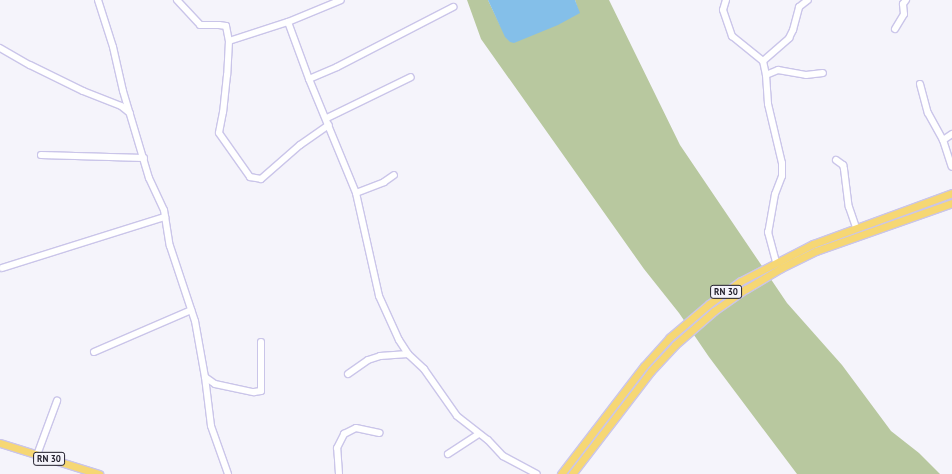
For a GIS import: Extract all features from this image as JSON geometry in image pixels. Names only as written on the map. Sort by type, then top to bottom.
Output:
[{"type":"main road","name":"RN 30","points":[[561,474],[644,366],[669,338],[708,304],[741,281],[813,244],[952,193]]},
{"type":"main road","name":"RN 30","points":[[572,474],[651,371],[674,344],[714,311],[775,271],[816,251],[952,203]]},
{"type":"main road","name":"RN 30","points":[[0,443],[90,473],[99,474]]},
{"type":"street","points":[[98,0],[150,178],[166,217],[166,229],[170,246],[198,334],[211,426],[228,474]]},
{"type":"street","points":[[177,0],[200,24],[219,24],[226,26],[230,41],[223,112],[218,133],[250,177],[261,179],[300,145],[330,125]]},
{"type":"street","points":[[185,0],[187,9]]},
{"type":"street","points":[[230,41],[288,22],[341,0]]},
{"type":"street","points":[[726,0],[723,10],[732,36],[763,61],[766,76],[768,104],[782,163],[782,176],[775,194],[768,232],[776,262]]},
{"type":"street","points":[[763,61],[789,38],[793,30],[799,7],[808,0]]},
{"type":"street","points":[[896,29],[904,14],[903,4],[906,0]]},
{"type":"street","points":[[309,79],[453,7]]},
{"type":"street","points":[[288,22],[309,79],[330,125],[356,193],[379,296],[390,323],[408,354],[424,369],[457,416],[503,456],[537,474]]},
{"type":"street","points":[[0,48],[30,65],[83,91],[121,106],[130,113]]},
{"type":"street","points":[[766,76],[778,70],[806,75],[823,73]]},
{"type":"street","points":[[326,118],[411,77]]},
{"type":"street","points":[[920,84],[928,113],[943,140],[952,167]]},
{"type":"street","points":[[943,140],[952,134]]},
{"type":"street","points":[[40,155],[144,158]]},
{"type":"street","points":[[836,160],[842,165],[844,170],[849,208],[856,227]]},
{"type":"street","points":[[356,193],[384,182],[394,175]]},
{"type":"street","points":[[2,268],[166,217]]},
{"type":"street","points":[[94,352],[191,310]]},
{"type":"street","points":[[205,377],[215,384],[254,392],[260,391],[261,342]]},
{"type":"street","points":[[348,374],[374,358],[393,354],[408,354]]},
{"type":"street","points":[[206,392],[215,384]]},
{"type":"street","points":[[37,455],[57,401]]},
{"type":"street","points":[[339,474],[337,448],[344,434],[348,430],[356,428],[379,433]]},
{"type":"street","points":[[448,454],[479,434]]},
{"type":"green space","points":[[467,0],[488,0],[500,25],[579,13],[575,0],[609,0],[680,145],[787,303],[842,365],[891,431],[919,453],[940,474],[797,474],[709,357],[679,313],[644,269],[481,39]]},
{"type":"water","points":[[488,0],[575,0],[580,13],[558,25],[514,43],[510,42],[505,37]]}]
